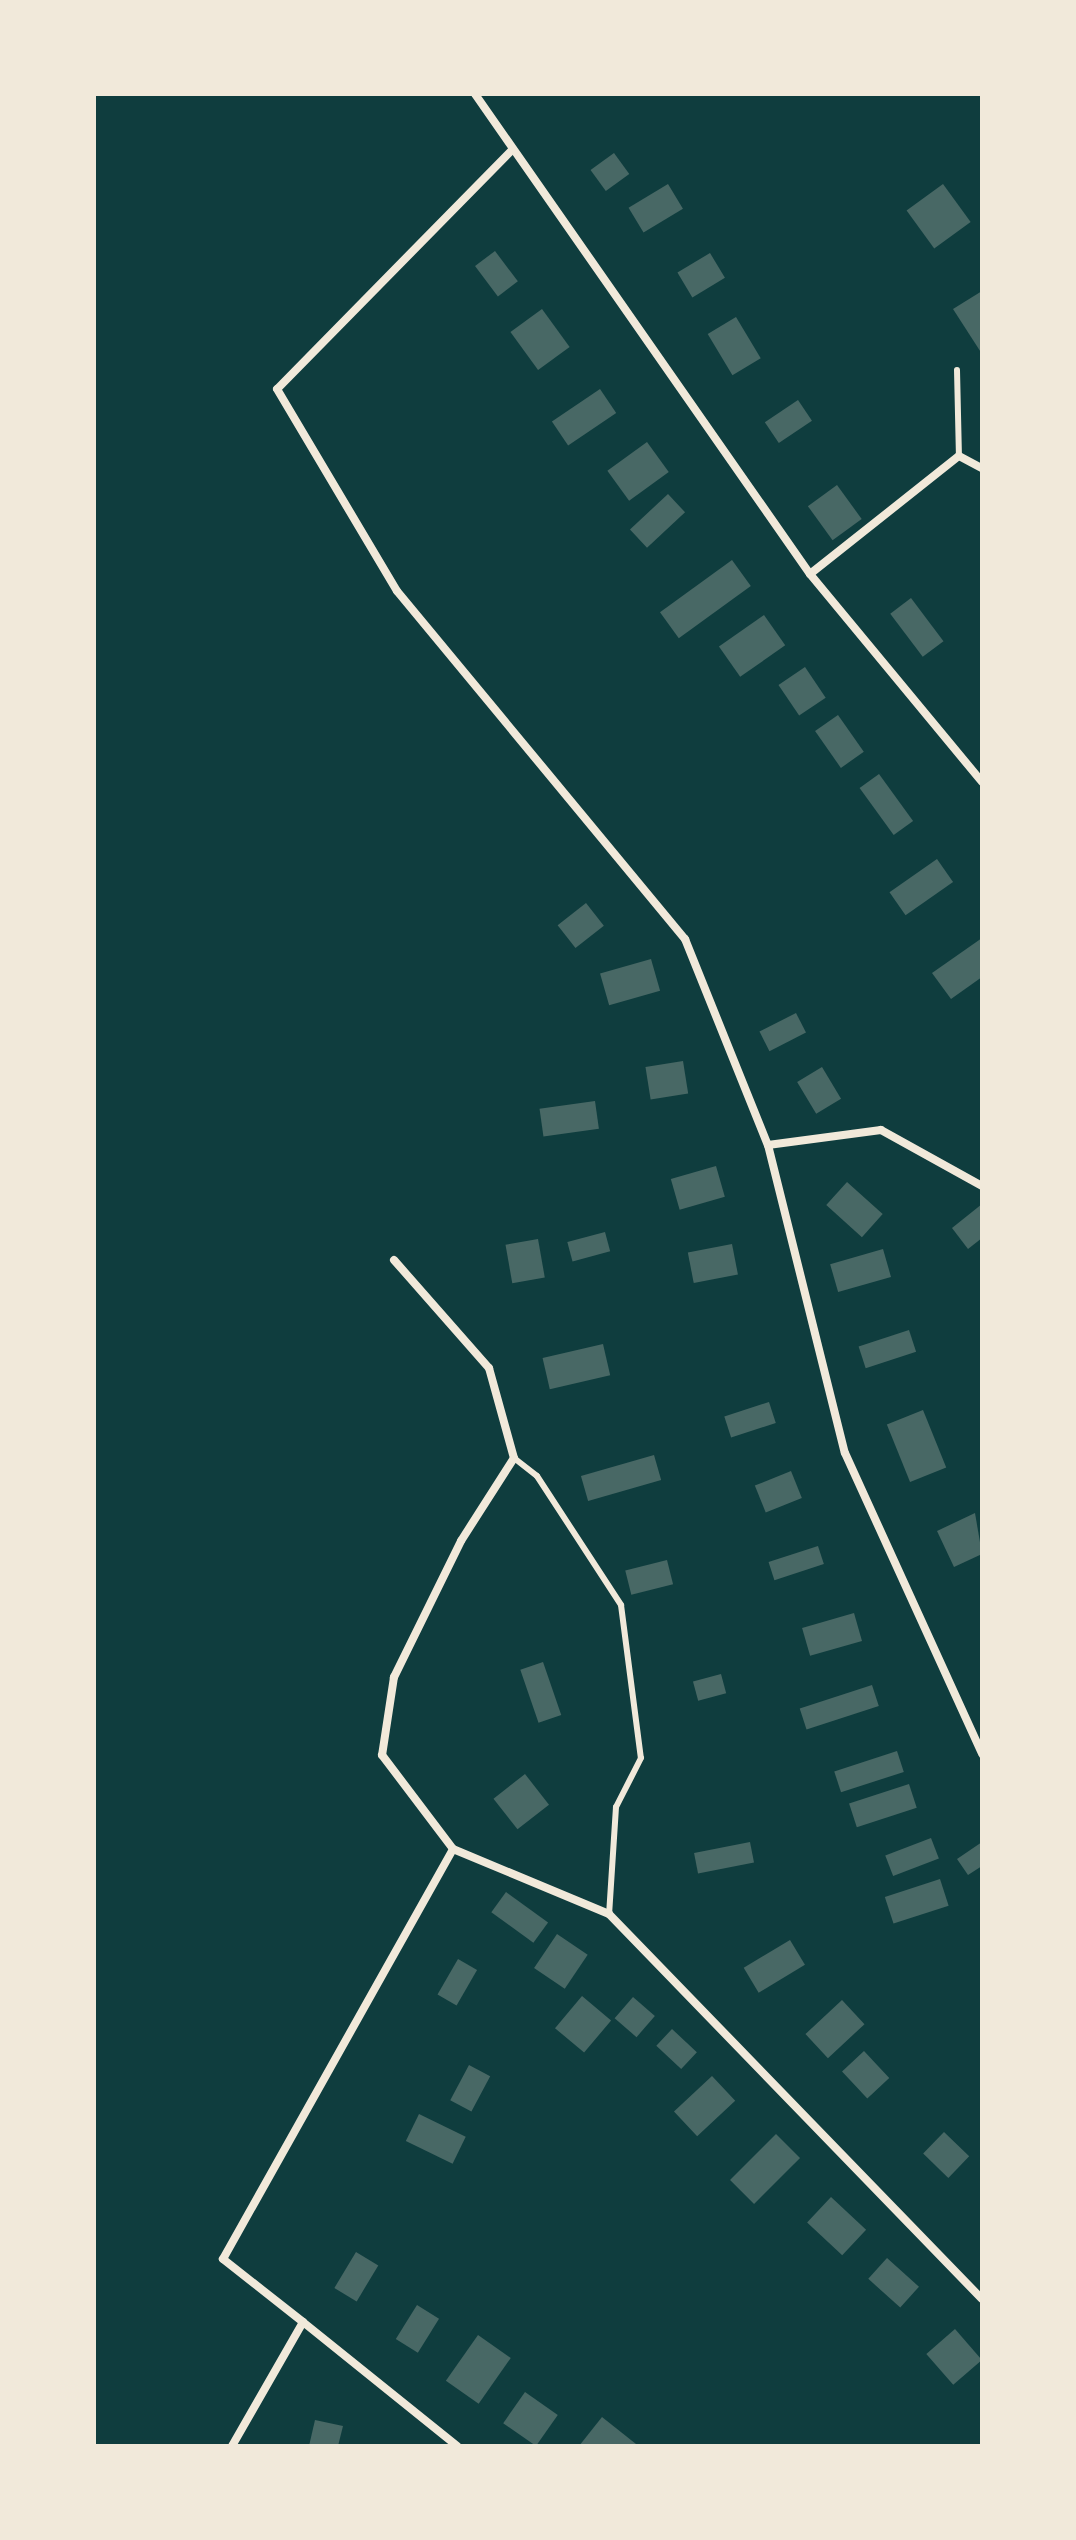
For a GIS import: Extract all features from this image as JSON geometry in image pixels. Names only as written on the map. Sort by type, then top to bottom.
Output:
[{"type":"street","points":[[475,94],[810,574],[982,782]]},
{"type":"street","points":[[512,150],[277,389],[397,591],[685,939],[768,1145],[845,1453],[982,1754]]},
{"type":"street","points":[[810,574],[959,456],[982,468]]},
{"type":"street","points":[[768,1145],[881,1130],[982,1186]]},
{"type":"street","points":[[394,1260],[489,1368],[514,1458],[461,1541],[394,1677],[382,1755],[453,1849],[609,1914],[982,2299]]},
{"type":"street","points":[[453,1849],[223,2259],[457,2446]]},
{"type":"street","points":[[232,2446],[303,2322]]},
{"type":"lane","points":[[957,370],[959,456]]},
{"type":"lane","points":[[514,1458],[537,1476],[621,1605],[641,1758],[616,1807],[609,1914]]},
{"type":"building","points":[[614,153],[629,174],[606,191],[591,170]]},
{"type":"building","points":[[668,184],[683,209],[644,233],[629,208]]},
{"type":"building","points":[[943,184],[971,222],[934,248],[907,210]]},
{"type":"building","points":[[495,251],[518,281],[498,296],[475,266]]},
{"type":"building","points":[[710,253],[725,278],[692,297],[677,273]]},
{"type":"building","points":[[982,291],[982,354],[953,309]]},
{"type":"building","points":[[542,309],[570,347],[538,370],[510,332]]},
{"type":"building","points":[[736,317],[761,358],[732,375],[708,334]]},
{"type":"building","points":[[600,389],[616,413],[568,445],[552,421]]},
{"type":"building","points":[[798,400],[812,421],[779,443],[765,422]]},
{"type":"building","points":[[647,442],[669,472],[629,501],[607,471]]},
{"type":"building","points":[[837,485],[862,519],[833,540],[808,506]]},
{"type":"building","points":[[668,494],[685,512],[647,548],[630,529]]},
{"type":"building","points":[[732,560],[751,586],[679,638],[660,612]]},
{"type":"building","points":[[911,598],[943,641],[923,657],[890,614]]},
{"type":"building","points":[[764,615],[785,645],[740,677],[719,647]]},
{"type":"building","points":[[805,667],[826,698],[799,716],[778,685]]},
{"type":"building","points":[[838,715],[864,752],[841,768],[815,731]]},
{"type":"building","points":[[879,774],[913,821],[894,835],[860,788]]},
{"type":"building","points":[[937,859],[953,882],[906,915],[889,892]]},
{"type":"building","points":[[586,903],[604,926],[575,948],[558,925]]},
{"type":"building","points":[[982,938],[982,977],[951,999],[932,973]]},
{"type":"building","points":[[651,959],[660,991],[609,1005],[600,974]]},
{"type":"building","points":[[796,1013],[806,1033],[769,1051],[759,1032]]},
{"type":"building","points":[[683,1061],[688,1094],[651,1100],[645,1067]]},
{"type":"building","points":[[822,1067],[841,1099],[816,1114],[797,1082]]},
{"type":"building","points":[[595,1101],[599,1129],[543,1137],[540,1109]]},
{"type":"building","points":[[716,1166],[725,1197],[680,1210],[671,1179]]},
{"type":"building","points":[[847,1182],[883,1214],[862,1237],[826,1205]]},
{"type":"building","points":[[982,1204],[982,1238],[968,1249],[952,1228]]},
{"type":"building","points":[[605,1232],[610,1251],[573,1261],[567,1242]]},
{"type":"building","points":[[538,1239],[545,1277],[512,1283],[506,1245]]},
{"type":"building","points":[[732,1244],[738,1274],[694,1283],[688,1253]]},
{"type":"building","points":[[883,1249],[891,1277],[838,1292],[830,1264]]},
{"type":"building","points":[[909,1330],[916,1352],[866,1368],[859,1346]]},
{"type":"building","points":[[603,1344],[610,1375],[550,1389],[543,1358]]},
{"type":"building","points":[[769,1402],[776,1423],[731,1437],[724,1417]]},
{"type":"building","points":[[923,1410],[946,1467],[910,1482],[887,1425]]},
{"type":"building","points":[[654,1455],[661,1480],[588,1501],[581,1476]]},
{"type":"building","points":[[791,1471],[802,1498],[766,1512],[755,1486]]},
{"type":"building","points":[[975,1513],[982,1554],[954,1567],[937,1531]]},
{"type":"building","points":[[818,1546],[824,1564],[774,1580],[769,1562]]},
{"type":"building","points":[[667,1560],[673,1584],[631,1595],[625,1570]]},
{"type":"building","points":[[854,1613],[862,1641],[810,1656],[802,1628]]},
{"type":"building","points":[[543,1662],[561,1715],[539,1723],[520,1670]]},
{"type":"building","points":[[721,1674],[726,1693],[698,1701],[693,1682]]},
{"type":"building","points":[[872,1685],[879,1706],[807,1729],[800,1708]]},
{"type":"building","points":[[897,1751],[904,1772],[841,1792],[834,1771]]},
{"type":"building","points":[[525,1774],[549,1805],[517,1829],[493,1799]]},
{"type":"building","points":[[909,1784],[917,1808],[857,1827],[849,1803]]},
{"type":"building","points":[[931,1838],[939,1859],[893,1876],[885,1856]]},
{"type":"building","points":[[750,1842],[754,1863],[698,1873],[694,1853]]},
{"type":"building","points":[[982,1842],[982,1866],[968,1875],[957,1859]]},
{"type":"building","points":[[940,1879],[949,1906],[893,1924],[885,1897]]},
{"type":"building","points":[[506,1892],[548,1923],[533,1943],[491,1912]]},
{"type":"building","points":[[557,1934],[588,1955],[565,1989],[534,1968]]},
{"type":"building","points":[[790,1940],[805,1965],[759,1993],[744,1968]]},
{"type":"building","points":[[458,1959],[477,1970],[457,2006],[438,1995]]},
{"type":"building","points":[[582,1996],[611,2020],[584,2053],[555,2028]]},
{"type":"building","points":[[633,1997],[655,2016],[637,2037],[615,2018]]},
{"type":"building","points":[[842,2000],[865,2024],[828,2058],[805,2034]]},
{"type":"building","points":[[672,2029],[697,2052],[681,2069],[656,2046]]},
{"type":"building","points":[[864,2051],[889,2078],[867,2099],[842,2071]]},
{"type":"building","points":[[469,2065],[490,2076],[471,2112],[450,2100]]},
{"type":"building","points":[[712,2076],[735,2101],[697,2136],[674,2111]]},
{"type":"building","points":[[419,2114],[466,2137],[453,2164],[406,2141]]},
{"type":"building","points":[[944,2132],[969,2156],[948,2178],[923,2154]]},
{"type":"building","points":[[776,2134],[800,2158],[754,2204],[730,2180]]},
{"type":"building","points":[[831,2197],[866,2230],[842,2255],[807,2223]]},
{"type":"building","points":[[356,2252],[378,2265],[357,2301],[334,2288]]},
{"type":"building","points":[[887,2258],[919,2287],[900,2308],[868,2279]]},
{"type":"building","points":[[417,2305],[439,2319],[418,2353],[396,2339]]},
{"type":"building","points":[[955,2329],[982,2360],[953,2385],[926,2354]]},
{"type":"building","points":[[478,2335],[511,2358],[479,2404],[446,2381]]},
{"type":"building","points":[[525,2392],[558,2415],[536,2446],[503,2423]]},
{"type":"building","points":[[602,2417],[636,2444],[579,2446]]},
{"type":"building","points":[[315,2420],[343,2426],[338,2446],[309,2446]]}]
